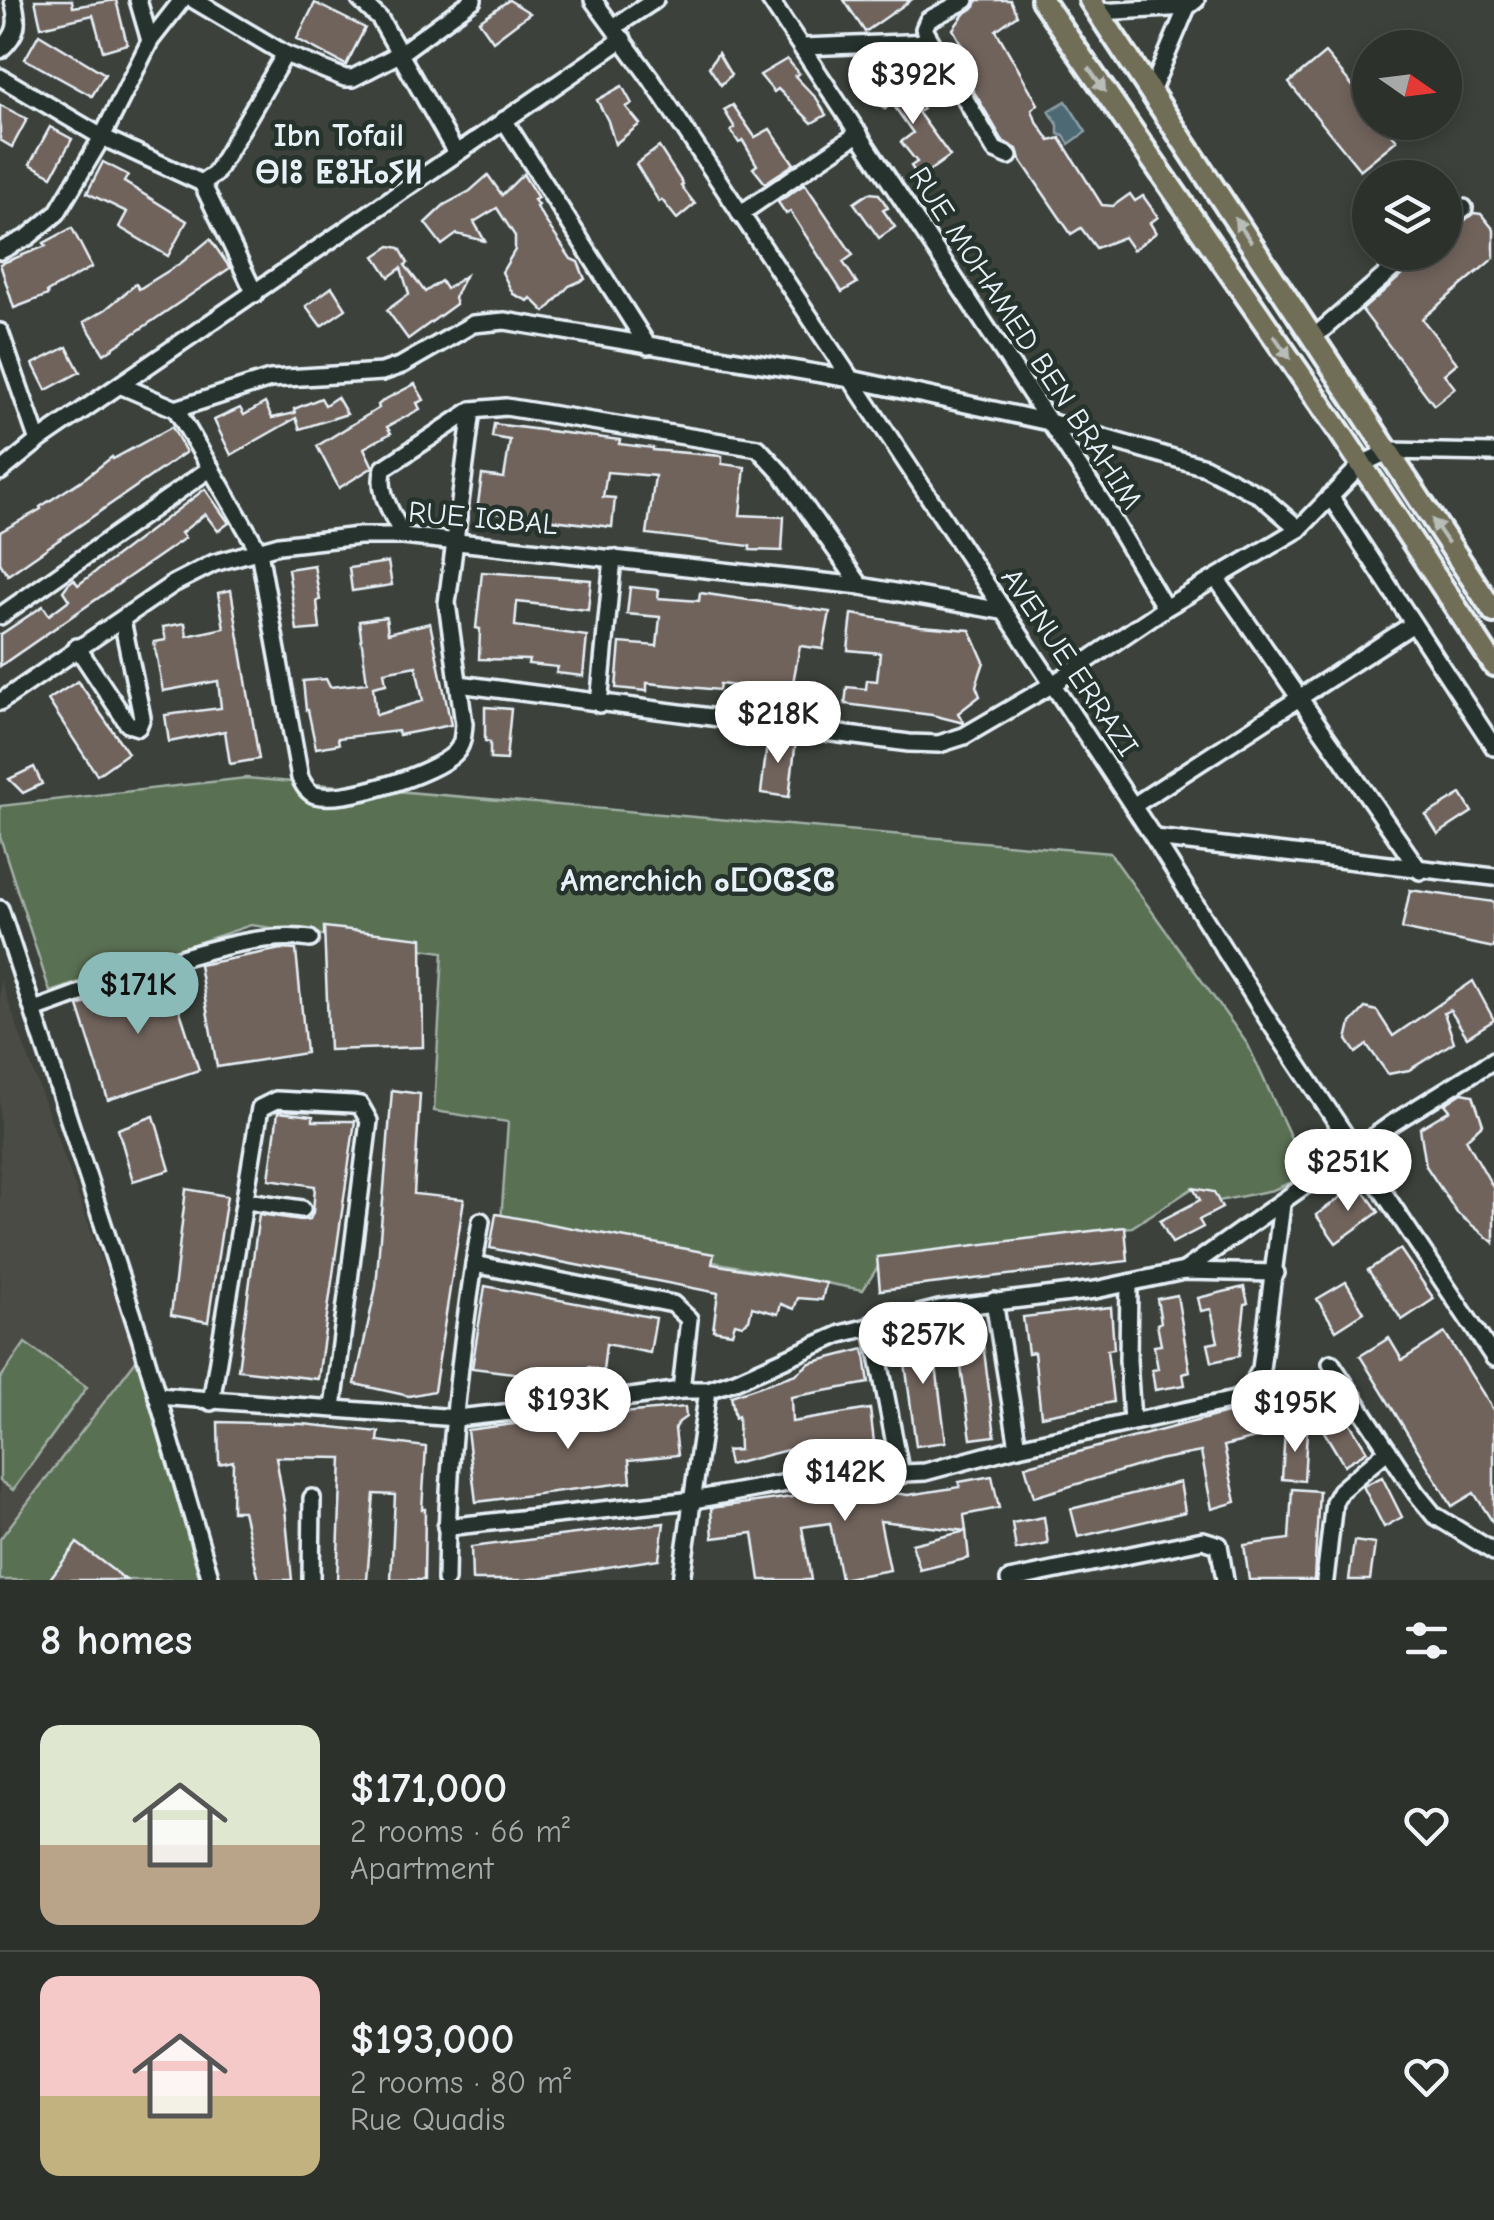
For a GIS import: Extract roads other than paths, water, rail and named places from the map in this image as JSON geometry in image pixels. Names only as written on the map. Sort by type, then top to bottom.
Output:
[{"type":"main road","points":[[1042,0],[1362,464],[1494,665]]},
{"type":"main road","points":[[1094,6],[1494,612]]},
{"type":"street","points":[[0,50],[18,28],[13,0]]},
{"type":"street","points":[[138,0],[150,42]]},
{"type":"street","points":[[0,251],[28,237],[56,213],[102,137],[150,42],[182,0]]},
{"type":"street","points":[[194,0],[285,54],[345,78],[353,78],[399,54],[473,0]]},
{"type":"street","points":[[222,16],[230,0]]},
{"type":"street","points":[[360,0],[380,19],[456,153]]},
{"type":"street","name":"AVENUE ERRAZI","points":[[593,0],[619,33],[1053,684],[1267,1018],[1494,1358]]},
{"type":"street","points":[[0,472],[38,441],[504,120],[619,33],[655,0]]},
{"type":"street","name":"RUE MOHAMED BEN BRAHIM","points":[[770,0],[1049,422],[1165,608]]},
{"type":"street","points":[[966,0],[928,20],[924,30],[994,150],[1008,156]]},
{"type":"street","points":[[1094,6],[1191,4],[1152,92]]},
{"type":"street","points":[[803,47],[930,42]]},
{"type":"street","points":[[202,183],[215,174],[285,54]]},
{"type":"street","points":[[0,77],[102,137],[202,183],[254,294]]},
{"type":"street","points":[[504,120],[648,346]]},
{"type":"street","points":[[740,214],[859,133]]},
{"type":"street","points":[[1314,337],[1391,270]]},
{"type":"street","points":[[176,410],[270,379],[382,372],[486,320],[851,380],[1049,422],[1220,473],[1261,496],[1299,529]]},
{"type":"street","points":[[0,332],[38,441]]},
{"type":"street","points":[[122,386],[176,410],[259,550],[297,765],[306,790],[315,795],[334,796],[380,787],[422,772],[453,756],[462,742],[464,724],[447,603],[472,410]]},
{"type":"street","points":[[402,536],[380,482],[384,468],[472,410],[506,407],[758,448],[782,474],[862,586]]},
{"type":"street","points":[[459,684],[939,744],[964,736],[1053,684],[1165,608],[1299,529],[1362,464],[1389,450],[1494,454]]},
{"type":"street","points":[[0,616],[211,468]]},
{"type":"street","points":[[1330,496],[1494,747]]},
{"type":"street","name":"RUE IQBAL","points":[[0,702],[189,575],[279,545],[359,536],[402,536],[862,586],[1002,611]]},
{"type":"street","points":[[599,704],[613,558]]},
{"type":"street","points":[[1216,578],[1420,870]]},
{"type":"street","points":[[77,647],[128,724],[138,727],[142,716],[122,620]]},
{"type":"street","points":[[1132,806],[1413,624]]},
{"type":"street","points":[[1154,838],[1494,877]]},
{"type":"street","points":[[0,909],[158,1396],[211,1580]]},
{"type":"street","points":[[34,1010],[239,943],[286,936],[310,938]]},
{"type":"street","points":[[1184,1271],[1355,1150],[1494,1060]]},
{"type":"street","points":[[211,1402],[260,1108],[267,1103],[352,1104],[366,1112],[369,1121],[332,1408]]},
{"type":"street","points":[[247,1202],[302,1210]]},
{"type":"street","points":[[446,1527],[693,1500],[820,1477],[901,1476],[1234,1400],[1248,1392],[1261,1370],[1282,1204]]},
{"type":"street","points":[[446,1580],[446,1527],[456,1418],[481,1221]]},
{"type":"street","points":[[474,1264],[674,1304],[689,1319],[681,1390]]},
{"type":"street","points":[[158,1396],[456,1418],[708,1390],[872,1324],[994,1301],[1129,1285],[1184,1271],[1276,1273]]},
{"type":"street","points":[[1129,1285],[1132,1421]]},
{"type":"street","points":[[994,1301],[1018,1447]]},
{"type":"street","points":[[872,1324],[901,1476]]},
{"type":"street","points":[[1331,1363],[1434,1516],[1494,1552]]},
{"type":"street","points":[[681,1580],[708,1390]]},
{"type":"street","points":[[1326,1580],[1334,1502],[1340,1491],[1388,1450]]},
{"type":"street","points":[[311,1580],[312,1498]]},
{"type":"street","points":[[1009,1580],[1212,1540],[1222,1554],[1225,1580]]},
{"type":"street","points":[[1102,1560],[1103,1580]]},
{"type":"water","points":[[1066,101],[1086,132],[1069,144],[1058,134],[1058,125],[1049,111]]},
{"type":"district","name":"Ibn Tofail ⴱⵏⵓ ⵟⵓⴼⴰⵢⵍ","points":[[339,154]]},
{"type":"district","name":"Amerchich ⴰⵎⵔⵛⵉⵛ","points":[[698,880]]}]
